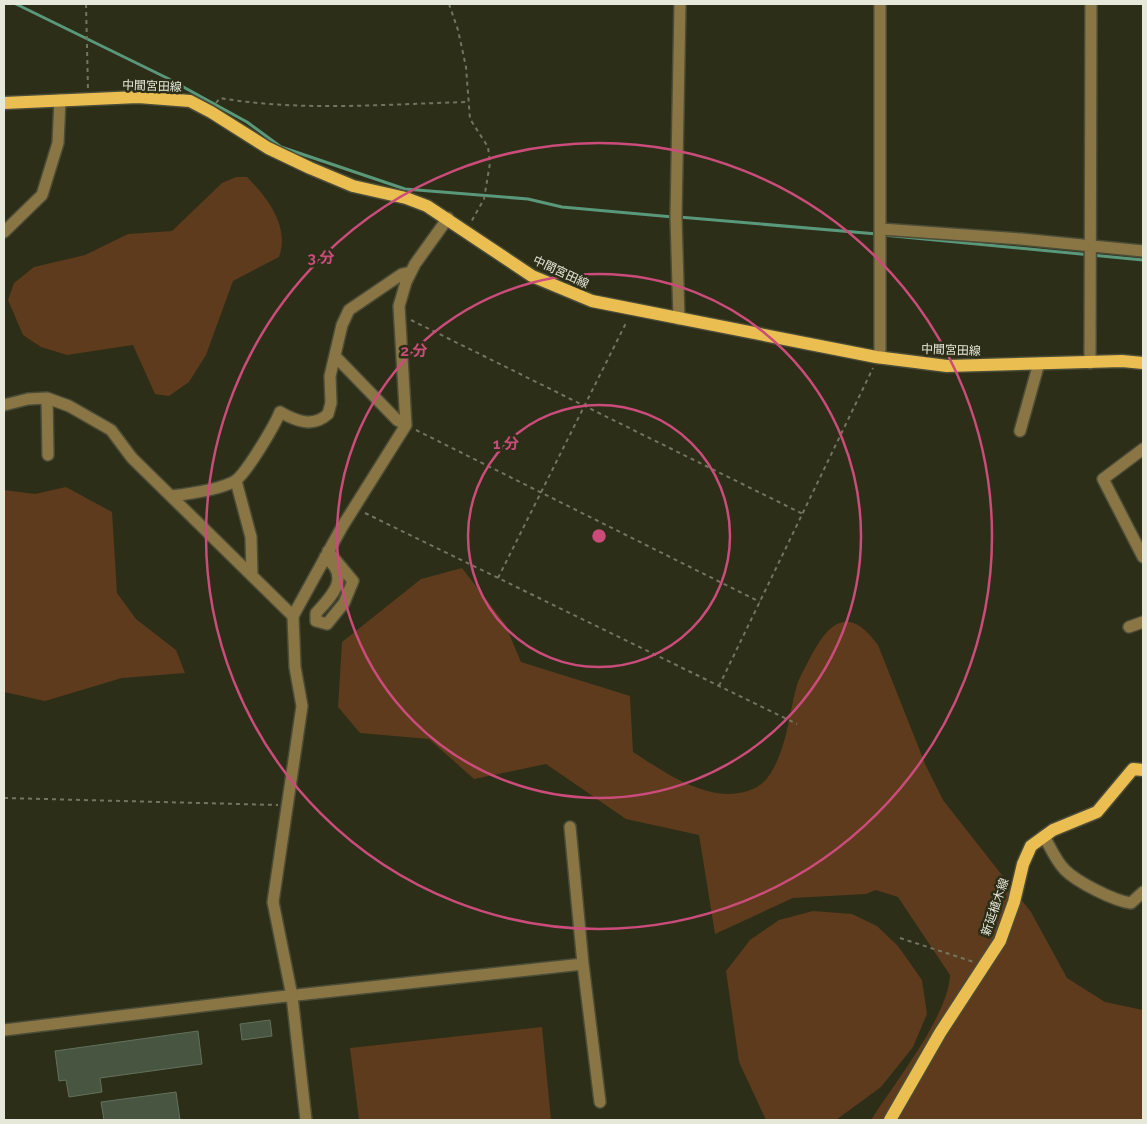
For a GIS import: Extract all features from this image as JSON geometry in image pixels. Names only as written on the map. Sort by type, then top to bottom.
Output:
[{"type":"main road","name":"中間宮田線","points":[[4,103],[138,97],[190,101],[268,148],[310,168],[353,186],[406,198],[427,206],[448,218],[532,276],[592,301],[631,310],[878,358],[947,366],[1122,361],[1143,363]]},
{"type":"main road","name":"新延植木線","points":[[890,1120],[935,1041],[1000,941],[1014,902],[1023,864],[1031,846],[1052,830],[1097,812],[1133,769],[1143,770]]},
{"type":"street","points":[[678,319],[676,217],[680,4]]},
{"type":"street","points":[[878,358],[881,229],[880,4]]},
{"type":"street","points":[[1090,4],[1090,363]]},
{"type":"street","points":[[4,232],[42,195],[58,143],[60,100]]},
{"type":"street","points":[[306,1120],[292,996],[273,902],[302,706],[296,667],[293,616],[326,554],[406,425],[399,306],[411,272],[448,218]]},
{"type":"street","points":[[881,229],[1021,239],[1143,251]]},
{"type":"street","points":[[171,496],[193,494],[236,481],[264,442],[280,412],[292,419],[311,423],[328,414],[331,403],[330,376],[342,325],[350,310],[402,274],[411,272]]},
{"type":"street","points":[[335,356],[397,420],[406,425]]},
{"type":"street","points":[[1020,431],[1039,364]]},
{"type":"street","points":[[47,398],[48,455]]},
{"type":"street","points":[[4,405],[28,399],[47,398],[70,406],[111,430],[132,458],[293,616]]},
{"type":"street","points":[[1143,449],[1103,479],[1143,557]]},
{"type":"street","points":[[236,481],[251,537],[252,576]]},
{"type":"street","points":[[326,554],[352,580],[344,603],[326,624],[316,621],[316,613],[333,596],[338,582],[333,563],[326,554]]},
{"type":"street","points":[[1129,628],[1143,622]]},
{"type":"street","points":[[570,826],[583,964],[600,1102]]},
{"type":"street","points":[[1044,836],[1064,869],[1078,880],[1123,902],[1131,903],[1143,892]]},
{"type":"street","points":[[4,1030],[583,964]]},
{"type":"path","points":[[86,4],[89,99]]},
{"type":"path","points":[[449,4],[458,30],[466,67],[470,119],[488,147],[490,163],[484,199],[466,230]]},
{"type":"path","points":[[211,112],[220,98],[250,103],[298,106],[469,102]]},
{"type":"path","points":[[498,578],[631,310]]},
{"type":"path","points":[[400,317],[408,318],[803,514]]},
{"type":"path","points":[[719,686],[861,397],[878,358]]},
{"type":"path","points":[[406,425],[760,602]]},
{"type":"path","points":[[354,507],[797,724]]},
{"type":"path","points":[[4,798],[288,805]]},
{"type":"path","points":[[900,938],[934,947],[983,965]]},
{"type":"shaded area","points":[[236,177],[247,177],[269,204],[279,224],[282,246],[279,257],[233,281],[206,355],[189,382],[169,396],[155,394],[133,345],[67,355],[41,347],[23,335],[8,300],[14,283],[34,267],[85,255],[128,234],[172,231],[222,183]]},
{"type":"shaded area","points":[[66,487],[112,512],[117,593],[136,619],[176,650],[185,673],[122,678],[45,701],[4,692],[4,490],[35,494]]},
{"type":"shaded area","points":[[462,568],[505,624],[521,662],[630,696],[633,752],[675,778],[707,791],[723,794],[739,793],[755,788],[765,781],[772,771],[784,740],[798,682],[817,645],[832,627],[840,623],[849,622],[858,625],[868,633],[878,645],[926,766],[943,800],[1031,912],[1067,978],[1105,1002],[1143,1010],[1143,1120],[871,1120],[930,1029],[940,1010],[947,991],[950,975],[898,897],[876,890],[866,894],[793,898],[715,934],[699,835],[626,819],[546,764],[474,779],[429,739],[360,733],[338,707],[342,642],[421,579]]},
{"type":"shaded area","points":[[813,911],[852,914],[877,926],[898,946],[922,980],[927,1014],[913,1047],[881,1087],[836,1120],[766,1120],[739,1062],[726,971],[750,940],[779,920]]},
{"type":"shaded area","points":[[542,1027],[551,1120],[359,1120],[350,1048]]},
{"type":"building","points":[[270,1020],[272,1036],[242,1040],[240,1024]]},
{"type":"building","points":[[198,1031],[202,1064],[100,1078],[102,1092],[69,1097],[66,1080],[59,1081],[55,1051]]},
{"type":"building","points":[[176,1092],[180,1120],[104,1120],[101,1102]]},
{"type":"waterway","points":[[16,4],[167,78],[247,122],[281,147],[405,189],[528,199],[562,207],[673,217]]},
{"type":"waterway","points":[[679,217],[877,234]]},
{"type":"waterway","points":[[883,235],[1143,260]]}]
